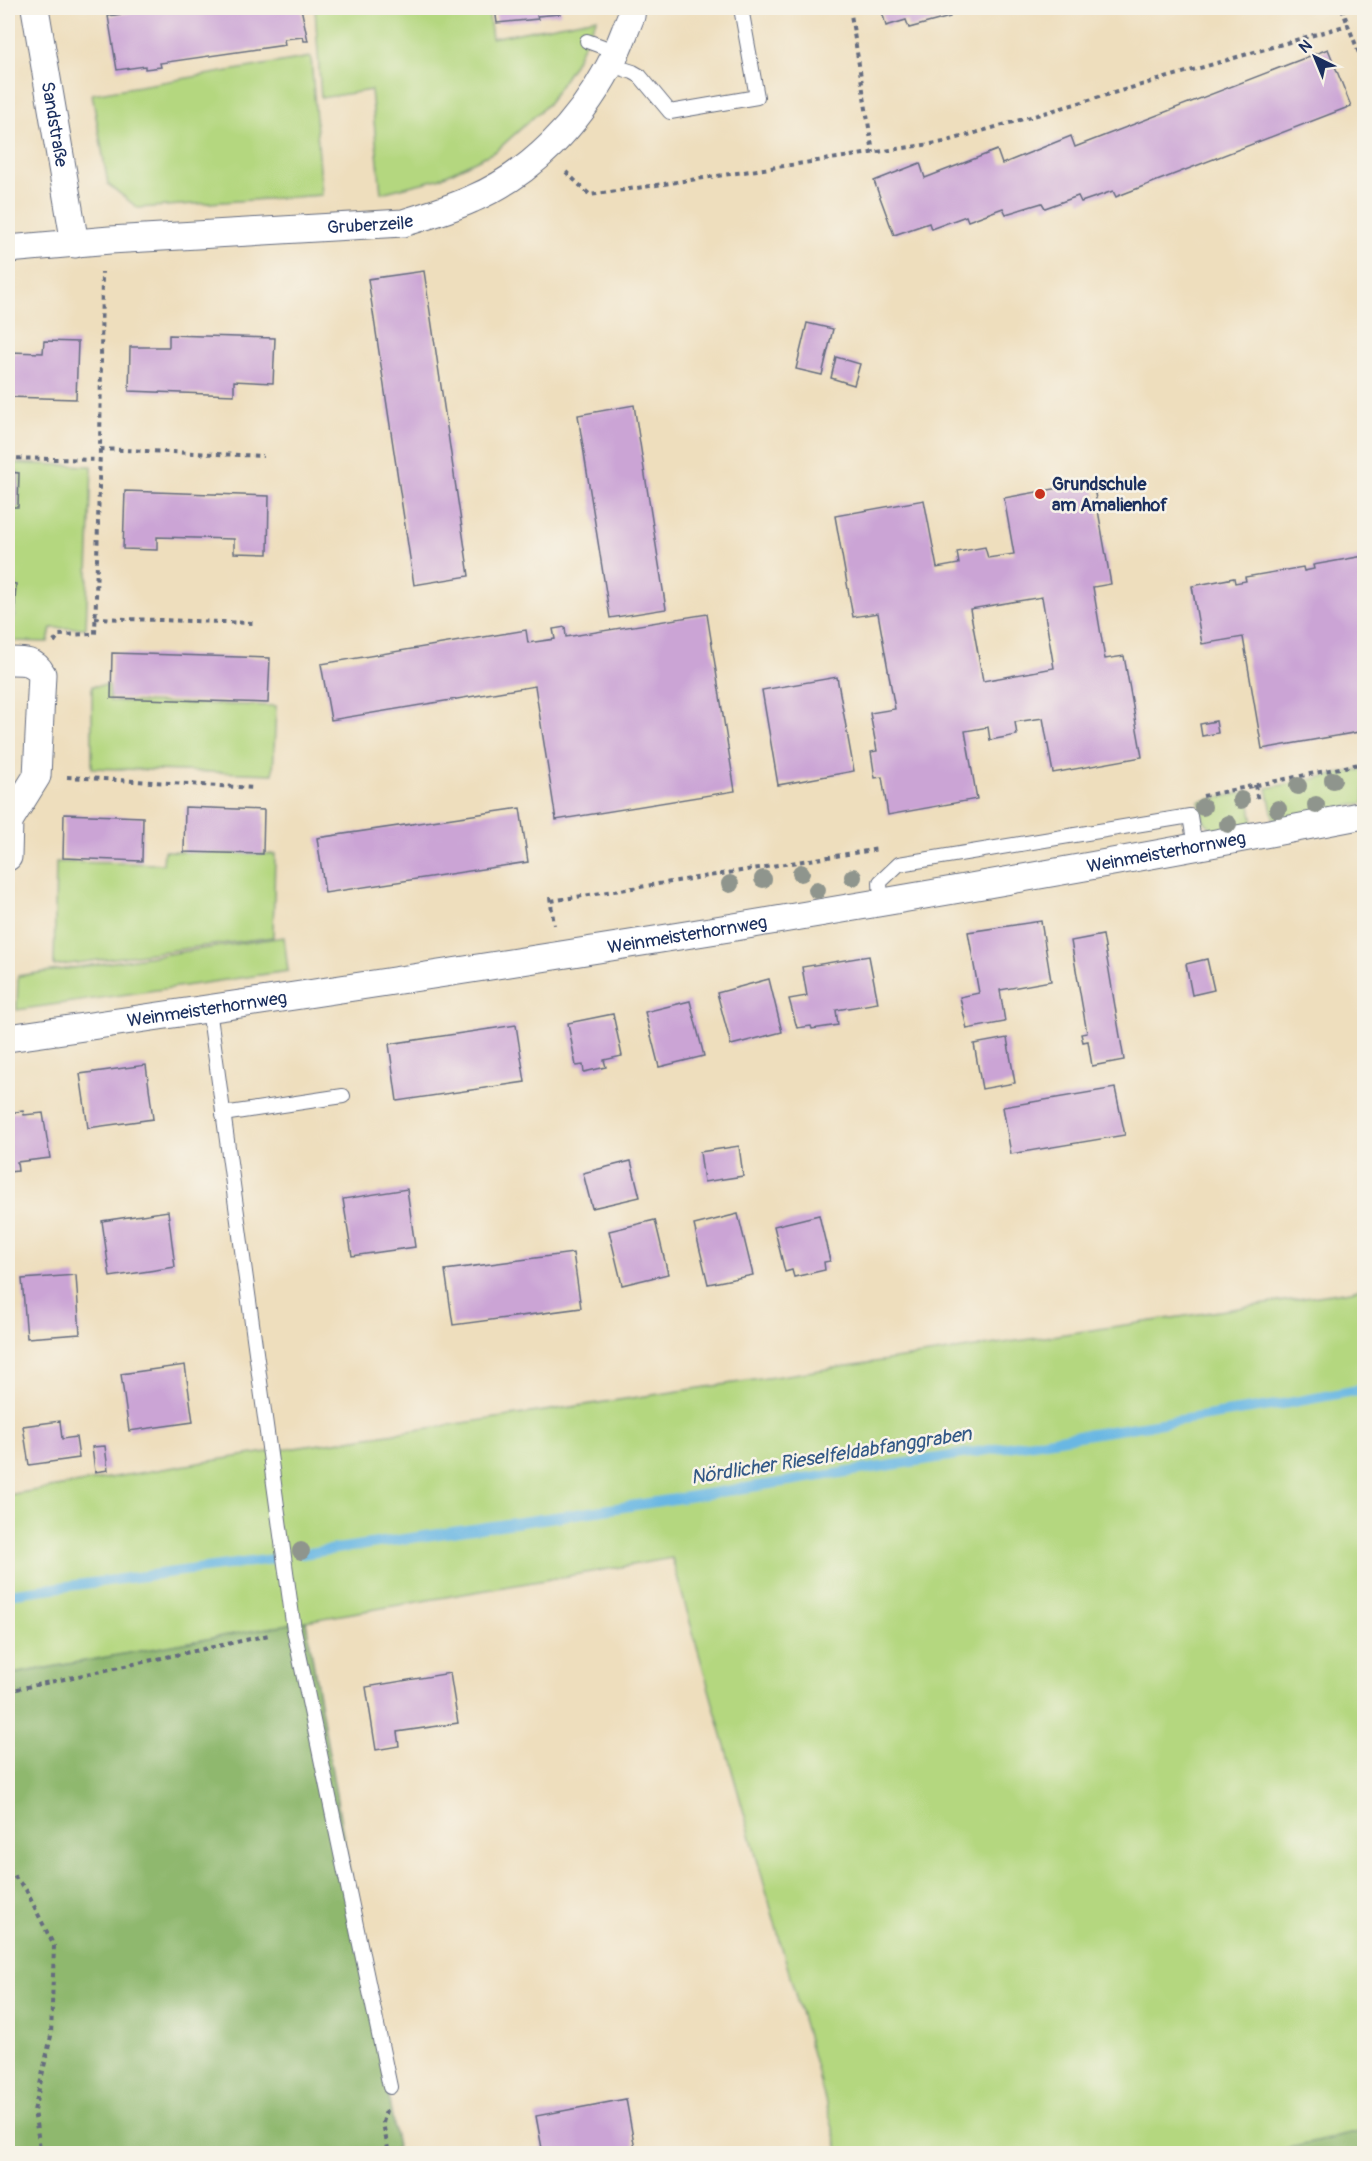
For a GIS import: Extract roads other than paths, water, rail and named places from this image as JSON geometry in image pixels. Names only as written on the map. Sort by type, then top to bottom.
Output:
[{"type":"street","name":"Sandstraße","points":[[35,8],[75,244]]},
{"type":"street","name":"Gruberzeile","points":[[8,249],[403,223],[445,211],[475,198],[530,165],[580,114],[597,90],[614,58],[632,8]]},
{"type":"street","points":[[8,660],[27,661],[38,666],[42,674],[37,776],[9,821],[8,858]]},
{"type":"street","name":"Weinmeisterhornweg","points":[[8,1038],[614,947],[1028,878],[1365,815]]},
{"type":"lane","points":[[587,41],[640,76],[670,112],[757,97],[741,8]]},
{"type":"lane","points":[[209,1009],[294,1630],[390,2087]]},
{"type":"lane","points":[[223,1114],[343,1096]]},
{"type":"waterway","name":"Nördlicher Rieselfeldabfanggraben","points":[[302,1554],[617,1508],[1283,1404],[1364,1389]]},
{"type":"waterway","name":"Nördlicher Rieselfeldabfanggraben","points":[[8,1594],[273,1559]]},
{"type":"place","name":"Grundschule am Amalienhof","points":[[1040,494]]}]
